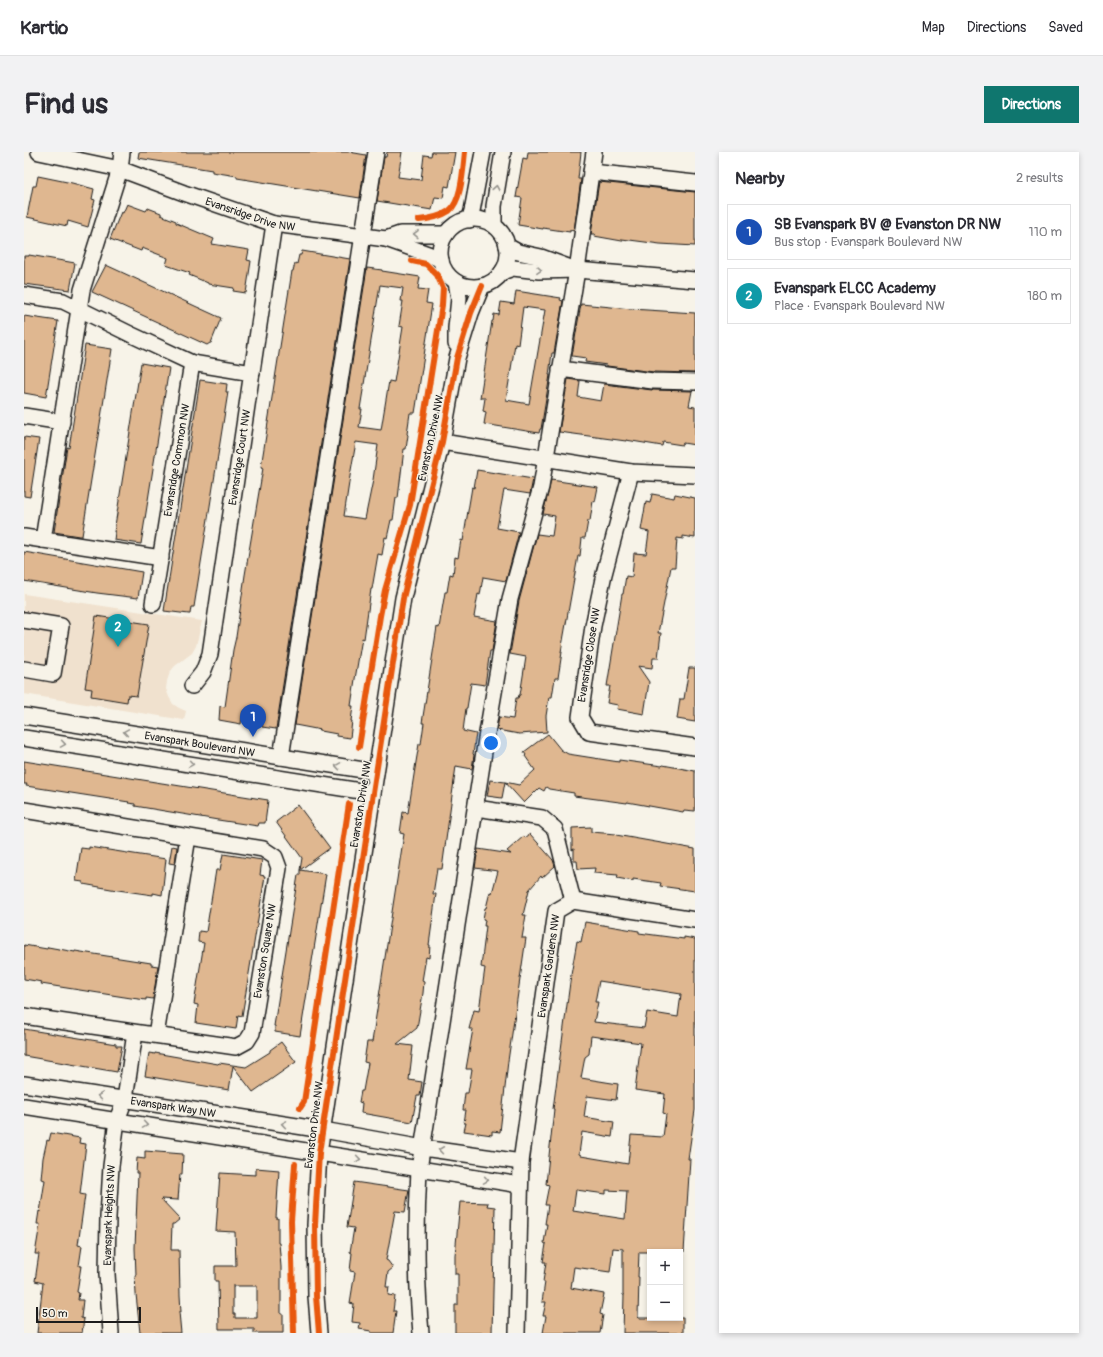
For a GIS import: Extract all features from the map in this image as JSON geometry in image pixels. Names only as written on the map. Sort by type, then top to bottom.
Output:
[{"type":"street","name":"Evansridge Drive NW","points":[[39,152],[120,168],[184,193],[274,224],[386,239],[441,260]]},
{"type":"street","points":[[43,540],[82,290],[120,168],[122,152]]},
{"type":"street","points":[[281,757],[376,152]]},
{"type":"street","points":[[468,220],[475,201],[483,152]]},
{"type":"street","points":[[494,225],[494,206],[503,152]]},
{"type":"street","points":[[421,1333],[417,1237],[419,1169],[422,1148],[510,600],[541,487],[577,270],[594,152]]},
{"type":"street","points":[[591,172],[695,183]]},
{"type":"street","points":[[468,220],[482,220],[494,225],[502,234],[507,246],[508,259],[502,272],[494,281],[482,286],[468,287],[456,282],[446,273],[441,260],[441,247],[446,234],[456,225],[468,220]]},
{"type":"street","name":"Evansridge Court NW","points":[[192,686],[203,672],[210,654],[274,224]]},
{"type":"street","name":"Evansridge Drive NW","points":[[386,239],[400,234],[446,234]]},
{"type":"street","points":[[507,246],[518,252],[541,257],[577,270]]},
{"type":"street","points":[[502,272],[513,268],[539,271],[577,270],[695,280]]},
{"type":"street","name":"Evanston Drive NW","points":[[456,282],[459,298],[456,328],[456,358]]},
{"type":"street","name":"Evanston Drive NW","points":[[319,1333],[316,1296],[315,1224],[320,1153],[403,598],[442,442],[456,358],[482,286]]},
{"type":"street","points":[[24,295],[64,301],[192,363],[252,373]]},
{"type":"street","name":"Evansridge Common NW","points":[[153,604],[192,363]]},
{"type":"street","points":[[560,369],[653,381],[695,382]]},
{"type":"street","points":[[24,416],[62,422]]},
{"type":"street","points":[[442,442],[631,472],[695,475]]},
{"type":"street","name":"Evansridge Close NW","points":[[631,472],[604,574],[593,626],[580,716],[589,732],[695,747]]},
{"type":"street","points":[[24,537],[161,558]]},
{"type":"street","points":[[24,620],[61,626],[53,674],[24,669]]},
{"type":"street","name":"Evanspark Boulevard NW","points":[[24,716],[376,772]]},
{"type":"street","name":"Evanspark Boulevard NW","points":[[24,738],[373,793]]},
{"type":"street","points":[[476,808],[542,818],[555,829],[573,902],[695,920]]},
{"type":"street","name":"Evanston Square NW","points":[[24,810],[263,849],[275,857],[278,868],[254,1025],[252,1033],[247,1041],[236,1047],[24,1016]]},
{"type":"street","points":[[156,1035],[188,837]]},
{"type":"street","name":"Evanspark Gardens NW","points":[[517,1333],[521,1162],[556,912],[573,902]]},
{"type":"street","points":[[125,1099],[135,1033]]},
{"type":"street","name":"Evanspark Way NW","points":[[24,1084],[323,1130]]},
{"type":"street","name":"Evanspark Heights NW","points":[[111,1333],[107,1274],[111,1166],[118,1120],[125,1099]]},
{"type":"street","name":"Evanspark Way NW","points":[[24,1106],[320,1153]]},
{"type":"street","points":[[323,1130],[422,1148],[521,1162]]},
{"type":"street","points":[[320,1153],[520,1185]]},
{"type":"shaded area","points":[[24,594],[202,621],[196,646],[192,653],[175,666],[170,672],[167,681],[166,689],[173,704],[186,711],[184,720],[24,694]]},
{"type":"building","points":[[139,152],[349,152],[366,155],[360,198],[237,178],[237,176],[212,172],[212,170],[138,158]]},
{"type":"building","points":[[387,152],[402,152],[398,177],[421,180],[424,155],[431,156],[432,152],[455,152],[449,187],[445,186],[443,198],[435,197],[432,210],[377,201],[384,157],[386,157]]},
{"type":"building","points":[[528,152],[581,152],[578,179],[581,179],[574,231],[570,230],[570,232],[518,225],[522,198],[516,197],[523,158],[527,159]]},
{"type":"building","points":[[38,176],[94,189],[92,199],[95,200],[88,227],[68,221],[67,226],[27,217],[33,186],[36,186]]},
{"type":"building","points":[[599,182],[695,192],[695,246],[660,244],[622,239],[622,241],[594,236],[595,234],[591,234]]},
{"type":"building","points":[[127,204],[146,211],[148,208],[161,213],[161,215],[176,221],[176,223],[214,239],[212,244],[249,250],[247,260],[251,261],[246,293],[233,291],[234,288],[208,284],[189,275],[190,273],[166,265],[168,258],[142,248],[141,251],[110,239],[121,212],[123,213]]},
{"type":"building","points":[[302,251],[350,259],[276,729],[262,727],[264,714],[243,711],[241,724],[219,720],[220,706],[225,707],[263,468],[261,467],[292,271],[295,263],[297,264],[299,255],[301,255]]},
{"type":"building","points":[[29,255],[75,263],[70,290],[24,284],[24,256]]},
{"type":"building","points":[[106,265],[221,318],[211,343],[207,345],[92,292]]},
{"type":"building","points":[[367,268],[420,277],[418,289],[428,290],[426,303],[432,304],[415,413],[410,413],[398,498],[396,498],[393,520],[391,520],[387,538],[385,537],[382,555],[378,554],[371,589],[364,639],[362,638],[351,706],[353,706],[350,738],[295,725]],"holes":[[[380,285],[403,288],[401,301],[403,301],[399,326],[403,327],[394,382],[389,381],[381,430],[359,427],[362,409],[360,409]],[[356,442],[378,445],[365,519],[344,516]]]},
{"type":"building","points":[[516,291],[561,298],[560,300],[563,301],[554,353],[552,353],[550,375],[541,429],[539,433],[484,424],[486,412],[483,411],[485,398],[480,398],[492,321],[494,314],[499,315],[501,302],[514,304]],"holes":[[[523,307],[545,310],[529,404],[506,400],[515,344],[518,345]]]},
{"type":"building","points":[[581,304],[695,313],[695,373],[654,372],[607,366],[585,362],[586,358],[572,356]]},
{"type":"building","points":[[24,316],[58,321],[46,397],[24,393]]},
{"type":"building","points":[[85,345],[112,349],[82,536],[79,536],[54,532]]},
{"type":"building","points":[[141,363],[169,368],[141,544],[114,540],[114,532]]},
{"type":"building","points":[[568,379],[580,381],[578,397],[601,401],[604,384],[652,390],[692,391],[689,406],[695,407],[695,445],[683,443],[682,445],[663,442],[662,446],[559,432]]},
{"type":"building","points":[[200,380],[227,384],[226,392],[228,392],[194,607],[191,607],[189,614],[164,611]]},
{"type":"building","points":[[24,437],[39,439],[30,497],[24,496]]},
{"type":"building","points":[[477,470],[533,479],[530,494],[504,490],[497,528],[519,532],[506,581],[483,577],[480,595],[478,594],[474,617],[497,621],[492,651],[490,651],[485,685],[471,683],[466,708],[463,731],[476,734],[472,769],[456,766],[442,869],[437,869],[433,894],[436,894],[429,945],[429,958],[426,957],[422,981],[424,982],[423,993],[417,1028],[397,1044],[413,1046],[409,1080],[422,1082],[420,1096],[417,1096],[412,1122],[361,1113],[362,1103],[359,1102],[361,1091],[363,1091],[368,1063],[364,1062],[367,1042],[372,1042],[404,834],[400,833],[403,812],[408,813],[419,744],[421,744],[424,723],[422,723],[437,627],[439,628],[445,592],[447,592],[450,574],[453,575],[455,557],[458,558],[461,540],[463,541],[472,487],[474,488]]},
{"type":"building","points":[[551,480],[598,487],[595,502],[593,501],[590,521],[588,521],[585,538],[582,538],[580,556],[578,556],[561,652],[558,678],[555,678],[552,697],[549,697],[546,716],[547,732],[519,734],[497,730],[499,717],[513,719],[516,698],[520,695],[526,657],[510,654],[519,601],[537,534],[552,536],[555,516],[543,514]]},
{"type":"building","points":[[652,494],[674,498],[675,494],[695,498],[695,538],[683,536],[683,539],[677,538],[675,567],[671,567],[658,633],[661,633],[658,658],[653,658],[652,668],[638,666],[649,682],[644,714],[617,709],[618,705],[607,703],[610,686],[607,686],[626,576],[632,577],[634,553],[646,554],[649,532],[641,530],[646,502],[650,503]]},
{"type":"building","points":[[24,552],[142,572],[138,598],[24,581]]},
{"type":"building","points":[[96,616],[149,624],[137,696],[128,695],[127,702],[91,696],[92,689],[85,688]]},
{"type":"building","points":[[689,668],[695,668],[695,722],[677,719],[680,699],[684,699]]},
{"type":"building","points":[[548,734],[561,750],[568,754],[619,762],[619,760],[663,765],[695,771],[695,811],[684,810],[683,812],[627,802],[574,796],[574,793],[549,789],[546,787],[544,791],[539,788],[524,803],[505,782],[519,785],[535,770],[525,756],[526,755],[524,752]]},
{"type":"building","points":[[24,761],[268,800],[265,823],[259,823],[258,826],[218,820],[135,806],[135,804],[128,803],[129,802],[26,786],[27,784],[24,784]]},
{"type":"building","points":[[490,780],[505,782],[502,798],[487,796]]},
{"type":"building","points":[[298,805],[330,848],[300,870],[302,858],[276,822]]},
{"type":"building","points":[[591,827],[591,832],[616,834],[695,849],[695,891],[660,886],[661,883],[617,878],[618,875],[594,873],[595,868],[578,869],[577,861],[574,861],[574,849],[572,850],[572,828]]},
{"type":"building","points":[[530,834],[553,860],[555,866],[542,878],[541,876],[529,890],[523,915],[526,915],[522,938],[526,938],[508,1061],[500,1132],[492,1131],[492,1135],[464,1131],[466,1123],[464,1123],[466,1110],[463,1110],[465,1093],[468,1093],[472,1069],[466,1069],[473,1029],[469,1029],[474,1010],[479,1011],[485,968],[481,967],[486,926],[484,926],[485,920],[483,919],[490,892],[492,893],[498,871],[475,868],[478,849],[511,854],[507,851],[524,836],[525,838]]},
{"type":"building","points":[[172,846],[177,847],[175,864],[169,863]]},
{"type":"building","points":[[89,847],[166,859],[162,895],[111,889],[83,884],[83,882],[76,881],[81,848],[89,849]]},
{"type":"building","points":[[223,854],[262,860],[260,875],[265,876],[242,1016],[238,1015],[236,1029],[196,1023],[198,1005],[194,1004],[204,943],[198,942],[199,931],[206,932],[216,870],[220,870]]},
{"type":"building","points":[[300,870],[326,874],[300,1036],[275,1032],[274,1026]]},
{"type":"building","points":[[585,922],[639,931],[639,933],[695,939],[695,1110],[688,1159],[690,1159],[684,1252],[683,1249],[647,1249],[647,1252],[639,1252],[638,1277],[638,1317],[647,1318],[647,1321],[683,1321],[683,1333],[623,1333],[623,1249],[613,1248],[610,1272],[574,1267],[571,1288],[604,1294],[600,1314],[603,1315],[600,1333],[543,1333],[546,1316],[543,1316],[546,1302],[542,1302],[546,1262],[543,1262],[546,1244],[544,1243],[548,1205],[545,1205],[549,1185],[546,1184],[553,1109],[577,941],[581,942]],"holes":[[[599,981],[681,994],[678,1017],[647,1012],[644,1028],[594,1022],[598,1002],[595,1002]],[[591,1036],[641,1043],[635,1090],[665,1094],[663,1113],[666,1114],[663,1137],[631,1135],[628,1164],[581,1156],[579,1154],[582,1132],[612,1137],[614,1122],[584,1117],[587,1096],[616,1100],[618,1084],[581,1078],[585,1057],[589,1054]],[[576,1190],[606,1194],[606,1190],[627,1191],[625,1219],[573,1211]]]},
{"type":"building","points":[[24,945],[47,949],[48,947],[151,963],[151,965],[158,966],[153,999],[146,998],[146,1000],[131,998],[41,984],[42,982],[24,979]]},
{"type":"building","points":[[24,1029],[122,1046],[117,1072],[24,1056]]},
{"type":"building","points":[[281,1042],[296,1062],[253,1092],[233,1066],[229,1090],[145,1076],[149,1053],[246,1067],[270,1052],[270,1050]]},
{"type":"building","points":[[51,1133],[80,1138],[79,1143],[86,1144],[80,1194],[85,1195],[78,1245],[82,1246],[77,1292],[79,1293],[78,1300],[83,1300],[81,1318],[84,1319],[82,1333],[37,1333],[43,1283],[35,1281],[39,1254],[35,1254],[40,1224],[37,1224],[45,1180],[41,1179],[43,1158],[47,1140],[49,1141]]},
{"type":"building","points":[[145,1151],[183,1154],[178,1200],[161,1199],[180,1219],[172,1224],[171,1250],[179,1250],[181,1312],[179,1312],[181,1333],[140,1333],[135,1275],[138,1173],[136,1173],[137,1158],[145,1159]]},
{"type":"building","points":[[256,1168],[279,1170],[276,1218],[278,1218],[278,1243],[281,1267],[281,1314],[283,1314],[283,1333],[254,1333],[254,1329],[219,1329],[218,1281],[215,1281],[215,1266],[236,1266],[235,1232],[216,1231],[220,1173],[256,1175]],"holes":[[[233,1286],[257,1286],[257,1318],[235,1318],[235,1314],[233,1314]]]},
{"type":"building","points":[[354,1182],[409,1190],[405,1212],[395,1211],[386,1260],[393,1268],[388,1272],[386,1287],[389,1287],[388,1295],[395,1296],[393,1311],[396,1311],[393,1333],[371,1333],[371,1331],[359,1329],[360,1323],[352,1322],[354,1304],[350,1303],[355,1272],[350,1271],[352,1253],[350,1252],[354,1228],[347,1227]]},
{"type":"building","points":[[460,1202],[488,1203],[487,1206],[495,1207],[492,1333],[455,1333],[455,1305],[458,1305],[458,1274],[455,1274],[455,1255]]},
{"type":"cycle path","points":[[419,220],[442,215],[449,211],[453,206],[457,200],[461,184],[465,152]]},
{"type":"cycle path","points":[[359,747],[385,590],[410,505],[442,305],[443,288],[437,275],[426,264],[412,261]]},
{"type":"cycle path","points":[[319,1333],[316,1296],[315,1225],[319,1153],[403,598],[442,442],[457,358],[471,313],[482,286]]},
{"type":"cycle path","points":[[300,1108],[304,1102],[349,804]]},
{"type":"cycle path","points":[[294,1333],[291,1221],[295,1164]]},
{"type":"place","name":"Evanspark ELCC Academy","points":[[118,647]]},
{"type":"place","name":"SB Evanspark BV @ Evanston DR NW","points":[[253,737]]}]
